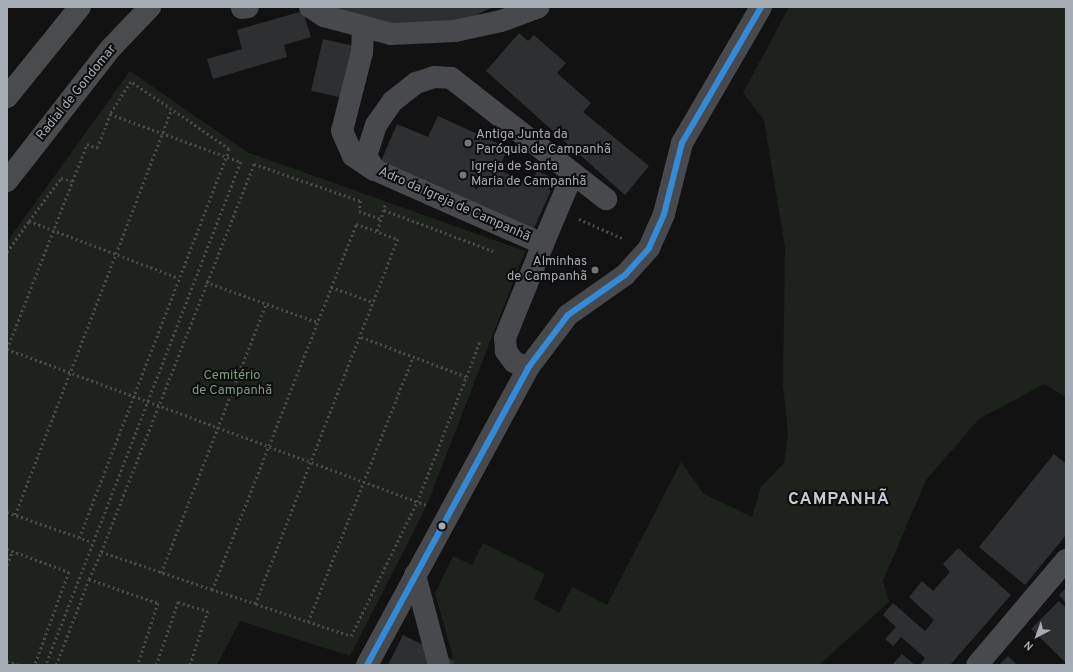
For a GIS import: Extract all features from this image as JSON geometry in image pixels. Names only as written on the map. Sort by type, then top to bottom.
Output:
[{"type":"highway","points":[[7,97],[80,7]]},
{"type":"highway","name":"Radial de Gondomar","points":[[7,181],[111,48],[150,7]]},
{"type":"street","points":[[310,7],[324,16],[363,28],[391,34],[455,31],[501,22],[539,7]]},
{"type":"street","points":[[367,665],[528,368],[568,315],[625,275],[649,248],[664,214],[682,143],[762,7]]},
{"type":"street","points":[[363,28],[362,52],[342,131],[353,156],[384,174]]},
{"type":"street","name":"Adro da Igreja de Campanhã","points":[[544,244],[384,174],[366,156],[376,125],[387,108],[416,83],[445,76],[456,80],[606,199]]},
{"type":"street","name":"Adro da Igreja de Campanhã","points":[[528,368],[514,362],[506,351],[505,338],[572,173]]},
{"type":"street","points":[[977,665],[1066,560]]},
{"type":"street","points":[[415,575],[439,665]]},
{"type":"path","points":[[79,538],[132,396],[180,278],[229,149],[132,82],[110,114],[97,148],[87,144],[7,349],[132,396],[218,427],[417,502],[449,513]]},
{"type":"path","points":[[15,515],[68,372],[172,109]]},
{"type":"path","points":[[46,665],[146,401],[241,162],[110,114]]},
{"type":"path","points":[[56,665],[157,405],[254,164],[361,201],[358,211],[381,219]]},
{"type":"path","points":[[377,231],[384,210],[384,174]]},
{"type":"path","points":[[7,252],[62,178],[72,182]]},
{"type":"path","points":[[384,210],[498,253]]},
{"type":"path","points":[[29,221],[180,278]]},
{"type":"path","points":[[585,222],[610,234]]},
{"type":"path","points":[[212,590],[356,224],[398,239],[256,604]]},
{"type":"path","points":[[206,282],[317,322]]},
{"type":"path","points":[[331,287],[373,302]]},
{"type":"path","points":[[161,573],[266,304]]},
{"type":"path","points":[[101,552],[351,636],[417,502],[484,332]]},
{"type":"path","points":[[360,337],[466,377]]},
{"type":"path","points":[[308,622],[413,357]]},
{"type":"path","points":[[7,512],[92,542]]},
{"type":"path","points":[[7,549],[69,572],[35,665]]},
{"type":"path","points":[[7,565],[12,551]]},
{"type":"path","points":[[89,579],[158,603],[138,665]]},
{"type":"path","points":[[156,665],[178,602],[208,611],[190,665]]},
{"type":"path","points":[[7,661],[19,665]]},
{"type":"green space","points":[[789,7],[1066,7],[1066,397],[1044,384],[979,419],[926,480],[883,581],[889,602],[819,665],[455,665],[435,593],[453,556],[472,565],[483,543],[545,574],[534,599],[559,613],[572,587],[607,605],[681,462],[704,494],[752,517],[761,487],[784,463],[788,434],[783,385],[785,248],[764,120],[743,93]]},
{"type":"green space","name":"Cemitério de Campanhã","points":[[130,71],[247,152],[525,251],[427,505],[350,656],[240,621],[217,665],[7,665],[7,242]]},
{"type":"building","points":[[327,7],[493,7],[455,25],[385,30]]},
{"type":"building","points":[[303,11],[311,37],[284,45],[287,57],[213,79],[207,59],[242,49],[237,30]]},
{"type":"building","points":[[519,33],[528,41],[534,35],[566,63],[557,73],[591,103],[583,112],[649,166],[625,195],[486,71]]},
{"type":"building","points":[[323,39],[357,47],[345,99],[311,91]]},
{"type":"building","name":"Igreja de Santa Maria de Campanhã","points":[[438,116],[508,148],[498,170],[531,183],[537,171],[556,179],[534,228],[381,161],[397,124],[428,137]]},
{"type":"building","points":[[1054,454],[1066,464],[1066,535],[1025,585],[979,547]]},
{"type":"building","points":[[958,548],[1011,595],[950,665],[920,665],[925,658],[901,637],[893,646],[885,639],[896,627],[883,615],[893,603],[925,631],[934,620],[909,597],[922,581],[933,591],[950,572],[943,564]]},
{"type":"building","points":[[1066,588],[1066,603],[1059,595]]},
{"type":"building","points":[[1059,601],[1066,608],[1066,663],[1031,629]]},
{"type":"building","points":[[403,635],[455,661],[453,665],[388,665]]},
{"type":"building","points":[[902,654],[915,665],[892,665]]},
{"type":"building","points":[[1008,656],[1017,665],[999,665]]},
{"type":"transit line","points":[[367,665],[528,368],[568,315],[625,275],[649,248],[664,214],[682,143],[761,7]]},
{"type":"place","name":"Antiga Junta da Paróquia de Campanhã","points":[[468,143]]},
{"type":"place","name":"Igreja de Santa Maria de Campanhã","points":[[463,175]]},
{"type":"place","name":"Alminhas de Campanhã","points":[[595,270]]},
{"type":"district","name":"CAMPANHÃ","points":[[839,501]]}]
